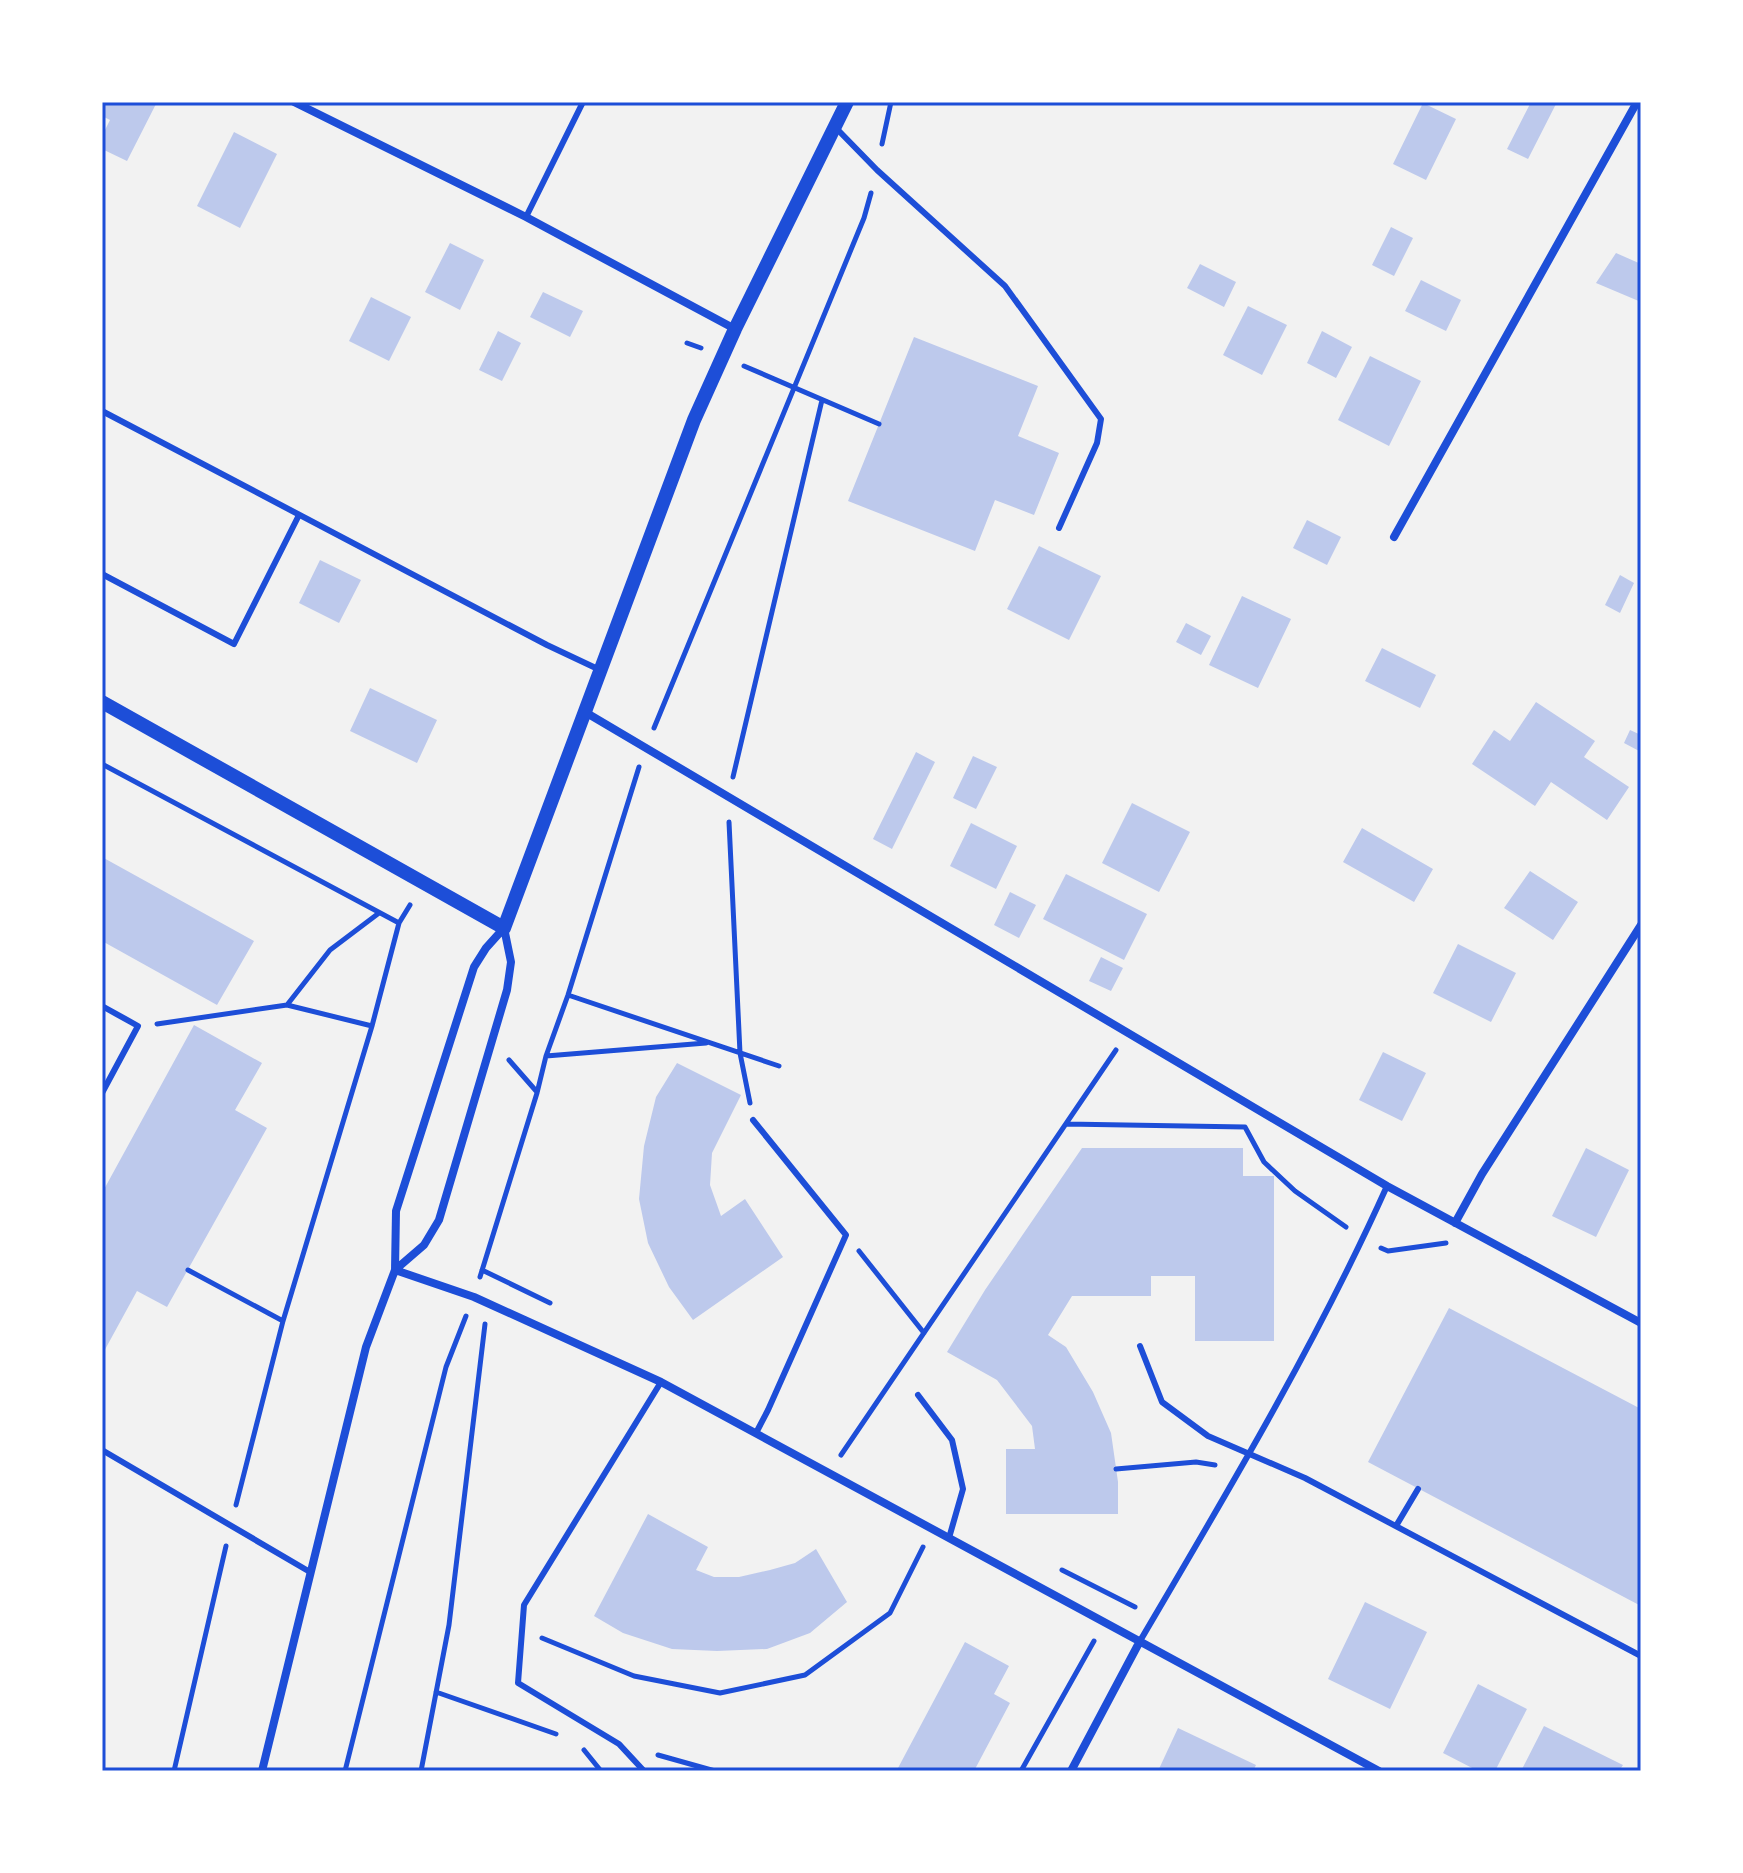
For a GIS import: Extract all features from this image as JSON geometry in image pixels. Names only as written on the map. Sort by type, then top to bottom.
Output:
[{"type":"street","points":[[294,102],[526,217],[735,329]]},
{"type":"street","points":[[262,1771],[366,1347],[395,1270],[396,1211],[474,967],[504,928],[694,420],[735,329],[847,102]]},
{"type":"street","points":[[1394,537],[1637,102]]},
{"type":"street","points":[[102,702],[504,928],[511,962],[507,990],[439,1220],[424,1245],[395,1270]]},
{"type":"street","points":[[585,712],[1387,1186],[1641,1323]]},
{"type":"street","points":[[1455,1223],[1482,1174],[1641,925]]},
{"type":"street","points":[[395,1270],[474,1297],[661,1382],[1379,1771]]},
{"type":"street","points":[[1071,1771],[1140,1641]]},
{"type":"lane","points":[[526,217],[583,102]]},
{"type":"lane","points":[[834,126],[877,170],[1005,286],[1101,419],[1097,443],[1059,528]]},
{"type":"lane","points":[[102,411],[600,670]]},
{"type":"lane","points":[[102,574],[234,644],[299,515]]},
{"type":"lane","points":[[102,1006],[138,1026],[102,1093]]},
{"type":"lane","points":[[753,1120],[846,1235],[756,1433]]},
{"type":"lane","points":[[1140,1641],[1251,1453],[1363,1239],[1387,1186]]},
{"type":"lane","points":[[1140,1346],[1162,1402],[1208,1436],[1305,1478],[1641,1656]]},
{"type":"lane","points":[[644,1771],[619,1744],[518,1683],[524,1605],[661,1382]]},
{"type":"lane","points":[[918,1395],[952,1440],[963,1489],[949,1538]]},
{"type":"lane","points":[[102,1450],[310,1572]]},
{"type":"lane","points":[[1396,1526],[1418,1489]]},
{"type":"path","points":[[345,1771],[446,1367],[474,1297],[546,1056],[645,749],[864,218],[891,102]]},
{"type":"path","points":[[794,388],[879,424]]},
{"type":"path","points":[[794,523],[822,400]]},
{"type":"path","points":[[102,764],[399,923]]},
{"type":"path","points":[[174,1771],[231,1524],[283,1321],[372,1026],[399,923],[423,883]]},
{"type":"path","points":[[287,1005],[330,950],[379,913]]},
{"type":"path","points":[[568,995],[779,1066]]},
{"type":"path","points":[[138,1026],[287,1005],[372,1026]]},
{"type":"path","points":[[829,1473],[1128,1033]]},
{"type":"path","points":[[546,1056],[711,1043]]},
{"type":"path","points":[[740,1053],[753,1120]]},
{"type":"path","points":[[506,1057],[537,1093]]},
{"type":"path","points":[[1066,1124],[1245,1127],[1264,1162],[1295,1191],[1363,1239],[1388,1251],[1454,1242]]},
{"type":"path","points":[[846,1235],[924,1333]]},
{"type":"path","points":[[188,1270],[283,1321]]},
{"type":"path","points":[[421,1771],[449,1625],[487,1303]]},
{"type":"path","points":[[1116,1469],[1196,1462],[1215,1465],[1236,1477]]},
{"type":"path","points":[[522,1630],[634,1676],[720,1693],[805,1675],[890,1613],[932,1528]]},
{"type":"path","points":[[1021,1771],[1118,1599]]},
{"type":"path","points":[[436,1692],[564,1736]]},
{"type":"path","points":[[577,1741],[601,1771]]},
{"type":"path","points":[[619,1744],[715,1771]]},
{"type":"building","points":[[102,102],[157,102],[127,161],[102,149],[102,136],[110,120],[102,116]]},
{"type":"building","points":[[1531,102],[1557,102],[1528,159],[1507,149]]},
{"type":"building","points":[[1423,103],[1456,119],[1426,180],[1393,164]]},
{"type":"building","points":[[234,132],[277,154],[240,228],[197,206]]},
{"type":"building","points":[[1391,227],[1413,238],[1394,276],[1372,265]]},
{"type":"building","points":[[450,243],[484,260],[460,310],[425,292]]},
{"type":"building","points":[[1616,253],[1641,264],[1641,302],[1596,283]]},
{"type":"building","points":[[1200,264],[1236,282],[1224,307],[1187,288]]},
{"type":"building","points":[[1421,280],[1461,300],[1446,331],[1405,311]]},
{"type":"building","points":[[543,292],[583,311],[570,337],[530,317]]},
{"type":"building","points":[[371,297],[411,317],[389,361],[349,341]]},
{"type":"building","points":[[1248,306],[1287,325],[1262,375],[1223,355]]},
{"type":"building","points":[[498,331],[521,343],[502,381],[479,370]]},
{"type":"building","points":[[1322,331],[1352,347],[1336,378],[1307,363]]},
{"type":"building","points":[[914,337],[1038,386],[1018,436],[1059,453],[1034,515],[995,500],[975,551],[848,501]]},
{"type":"building","points":[[1370,356],[1421,381],[1389,446],[1338,420]]},
{"type":"building","points":[[1307,520],[1341,537],[1327,565],[1293,548]]},
{"type":"building","points":[[1039,546],[1101,576],[1069,640],[1007,609]]},
{"type":"building","points":[[320,560],[361,580],[339,623],[299,603]]},
{"type":"building","points":[[1620,575],[1634,583],[1620,613],[1605,605]]},
{"type":"building","points":[[1242,596],[1291,619],[1258,688],[1209,665]]},
{"type":"building","points":[[1186,623],[1211,636],[1201,655],[1176,642]]},
{"type":"building","points":[[1382,648],[1436,675],[1420,708],[1365,681]]},
{"type":"building","points":[[370,688],[437,720],[417,763],[350,731]]},
{"type":"building","points":[[1536,702],[1595,741],[1584,757],[1629,787],[1607,820],[1551,782],[1535,806],[1472,764],[1494,730],[1510,741]]},
{"type":"building","points":[[1630,730],[1641,735],[1641,752],[1624,743]]},
{"type":"building","points":[[916,752],[935,762],[892,849],[873,839]]},
{"type":"building","points":[[973,756],[997,767],[976,809],[953,798]]},
{"type":"building","points":[[1132,803],[1190,832],[1159,892],[1102,863]]},
{"type":"building","points":[[971,823],[1017,846],[996,889],[950,866]]},
{"type":"building","points":[[1362,828],[1433,869],[1414,902],[1343,862]]},
{"type":"building","points":[[102,857],[254,941],[217,1005],[102,941]]},
{"type":"building","points":[[1530,871],[1578,902],[1553,940],[1504,908]]},
{"type":"building","points":[[1066,874],[1147,914],[1124,960],[1043,919]]},
{"type":"building","points":[[1010,892],[1036,905],[1019,938],[994,925]]},
{"type":"building","points":[[1458,944],[1516,973],[1491,1022],[1433,993]]},
{"type":"building","points":[[1101,957],[1123,968],[1111,991],[1089,981]]},
{"type":"building","points":[[194,1025],[262,1063],[235,1110],[267,1128],[167,1307],[137,1291],[102,1355],[102,1193]]},
{"type":"building","points":[[1383,1052],[1426,1073],[1402,1121],[1359,1100]]},
{"type":"building","points":[[677,1063],[741,1095],[712,1153],[710,1185],[721,1216],[745,1199],[783,1257],[693,1320],[669,1287],[648,1243],[639,1199],[644,1146],[656,1097]]},
{"type":"building","points":[[1082,1148],[1243,1148],[1243,1176],[1274,1176],[1274,1341],[1195,1341],[1195,1276],[1151,1276],[1151,1296],[1072,1296],[1048,1335],[1066,1347],[1093,1392],[1111,1433],[1118,1482],[1118,1514],[1006,1514],[1006,1449],[1035,1449],[1032,1426],[997,1380],[947,1352],[985,1290]]},
{"type":"building","points":[[1586,1148],[1629,1170],[1596,1237],[1552,1216]]},
{"type":"building","points":[[1449,1308],[1641,1409],[1641,1606],[1368,1462]]},
{"type":"building","points":[[648,1514],[708,1547],[696,1570],[714,1577],[739,1577],[770,1570],[795,1563],[816,1549],[847,1602],[810,1633],[767,1649],[672,1649],[623,1633],[594,1616]]},
{"type":"building","points":[[1365,1602],[1427,1632],[1390,1709],[1328,1679]]},
{"type":"building","points":[[965,1642],[1009,1666],[994,1694],[1010,1703],[974,1771],[903,1771],[898,1768]]},
{"type":"building","points":[[1478,1684],[1527,1709],[1495,1771],[1478,1771],[1443,1753]]},
{"type":"building","points":[[1544,1726],[1623,1765],[1619,1771],[1521,1771]]},
{"type":"building","points":[[1178,1728],[1256,1765],[1253,1771],[1158,1771]]}]
